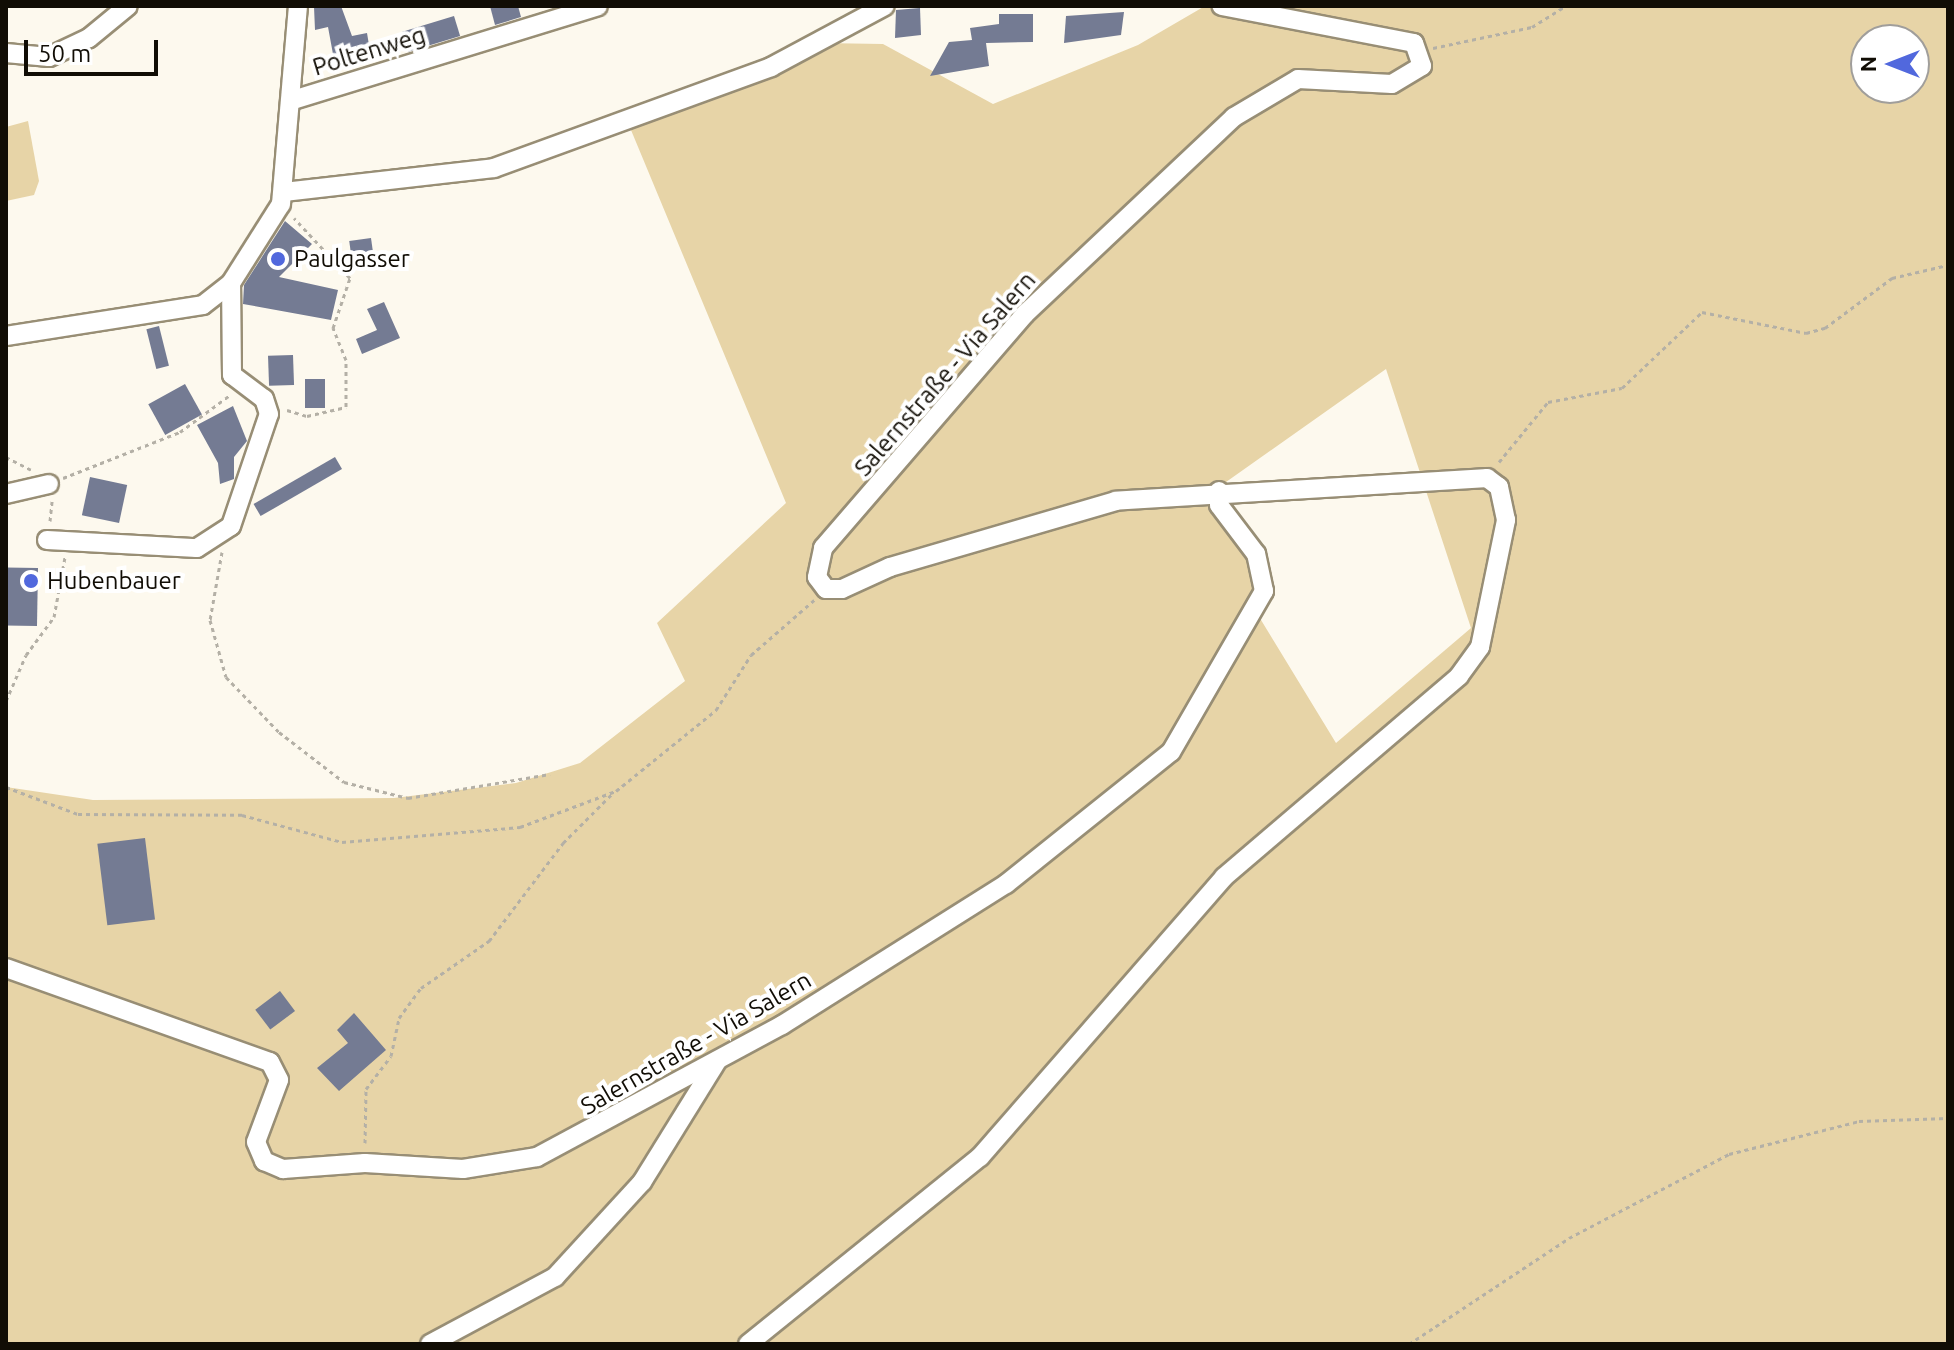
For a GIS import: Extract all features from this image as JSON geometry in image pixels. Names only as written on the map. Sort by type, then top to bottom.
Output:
[{"type":"street","points":[[6,53],[49,57],[89,38],[128,6]]},
{"type":"street","points":[[6,336],[203,305],[231,283],[282,198],[293,100],[298,6]]},
{"type":"street","name":"Poltenweg","points":[[293,100],[598,6]]},
{"type":"street","points":[[282,198],[494,168],[771,67],[885,6]]},
{"type":"street","points":[[1222,6],[1421,50]]},
{"type":"street","name":"Salernstraße - Via Salern","points":[[826,589],[814,562],[823,548],[1014,326],[1234,117],[1298,79],[1392,84],[1411,78],[1422,66],[1421,50]]},
{"type":"street","points":[[47,540],[197,548],[231,526],[261,451],[268,405],[241,385],[230,368],[231,283]]},
{"type":"street","points":[[203,305],[231,319]]},
{"type":"street","points":[[748,1344],[980,1157],[1224,877],[1459,676],[1480,647],[1504,556],[1499,487],[1487,478],[1397,489],[1219,491],[1116,501],[826,589]]},
{"type":"street","points":[[6,494],[49,484]]},
{"type":"street","name":"Salernstraße - Via Salern","points":[[6,968],[270,1062],[279,1080],[256,1142],[264,1161],[283,1169],[365,1163],[463,1169],[537,1157],[717,1060],[1006,884],[1171,752],[1264,591],[1256,554],[1219,505],[1219,491]]},
{"type":"street","points":[[430,1344],[555,1277],[642,1182],[717,1060]]},
{"type":"path","points":[[1421,50],[1532,27],[1565,6]]},
{"type":"path","points":[[268,405],[307,416],[346,407],[346,360],[333,328],[350,278],[282,198]]},
{"type":"path","points":[[1487,478],[1548,402],[1622,388],[1702,312],[1806,333],[1825,328],[1892,278],[1948,265]]},
{"type":"path","points":[[47,540],[49,484],[180,432],[241,385]]},
{"type":"path","points":[[231,526],[210,620],[226,677],[279,732],[370,793],[422,796],[550,774]]},
{"type":"path","points":[[6,701],[26,655],[54,617],[67,541]]},
{"type":"path","points":[[365,1163],[366,1089],[391,1056],[399,1018],[421,988],[489,941],[563,843],[616,791],[716,710],[751,655],[826,589]]},
{"type":"path","points":[[6,787],[78,814],[242,815],[342,842],[520,827],[616,791]]},
{"type":"path","points":[[1409,1344],[1569,1238],[1729,1154],[1859,1121],[1948,1118]]},
{"type":"shaded area","points":[[1205,6],[1948,6],[1948,1344],[6,1344],[6,787],[93,800],[394,798],[516,783],[580,763],[685,681],[657,623],[786,503],[626,118],[822,43],[883,44],[993,104],[1138,45]],"holes":[[[1386,369],[1471,628],[1336,743],[1261,620],[1249,549],[1223,511],[1202,499]]]},
{"type":"shaded area","points":[[28,121],[39,181],[34,195],[6,201],[6,127]]},
{"type":"building","points":[[341,6],[352,36],[367,33],[369,45],[398,41],[400,53],[335,65],[328,27],[315,30],[314,7]]},
{"type":"building","points":[[490,6],[518,6],[521,17],[495,25]]},
{"type":"building","points":[[920,8],[921,35],[895,38],[896,10]]},
{"type":"building","points":[[1124,12],[1121,35],[1064,43],[1066,16]]},
{"type":"building","points":[[999,14],[1033,14],[1033,42],[986,43],[989,66],[930,76],[949,42],[972,40],[970,28],[999,24]]},
{"type":"building","points":[[454,16],[460,36],[408,52],[402,32]]},
{"type":"building","name":"Paulgasser","points":[[285,221],[312,244],[279,277],[338,290],[331,320],[243,304],[244,285]]},
{"type":"building","points":[[371,238],[374,260],[352,263],[349,241]]},
{"type":"building","points":[[384,302],[400,338],[362,354],[356,339],[377,330],[367,309]]},
{"type":"building","points":[[159,326],[169,366],[156,369],[146,329]]},
{"type":"building","points":[[293,355],[294,385],[269,386],[268,356]]},
{"type":"building","points":[[305,379],[325,379],[325,408],[305,408]]},
{"type":"building","points":[[185,384],[202,415],[165,435],[148,404]]},
{"type":"building","points":[[233,406],[247,441],[234,457],[234,479],[220,484],[218,463],[197,425]]},
{"type":"building","points":[[335,457],[342,469],[261,516],[254,504]]},
{"type":"building","points":[[90,477],[127,485],[119,523],[82,515]]},
{"type":"building","points":[[6,567],[38,568],[37,626],[6,625]]},
{"type":"building","points":[[145,838],[155,919],[107,925],[97,844]]},
{"type":"building","points":[[280,991],[295,1011],[270,1030],[255,1010]]},
{"type":"building","points":[[354,1013],[386,1050],[339,1091],[317,1068],[348,1043],[337,1030]]},
{"type":"place","name":"Paulgasser","points":[[278,259]]},
{"type":"place","name":"Hubenbauer","points":[[31,581]]}]
